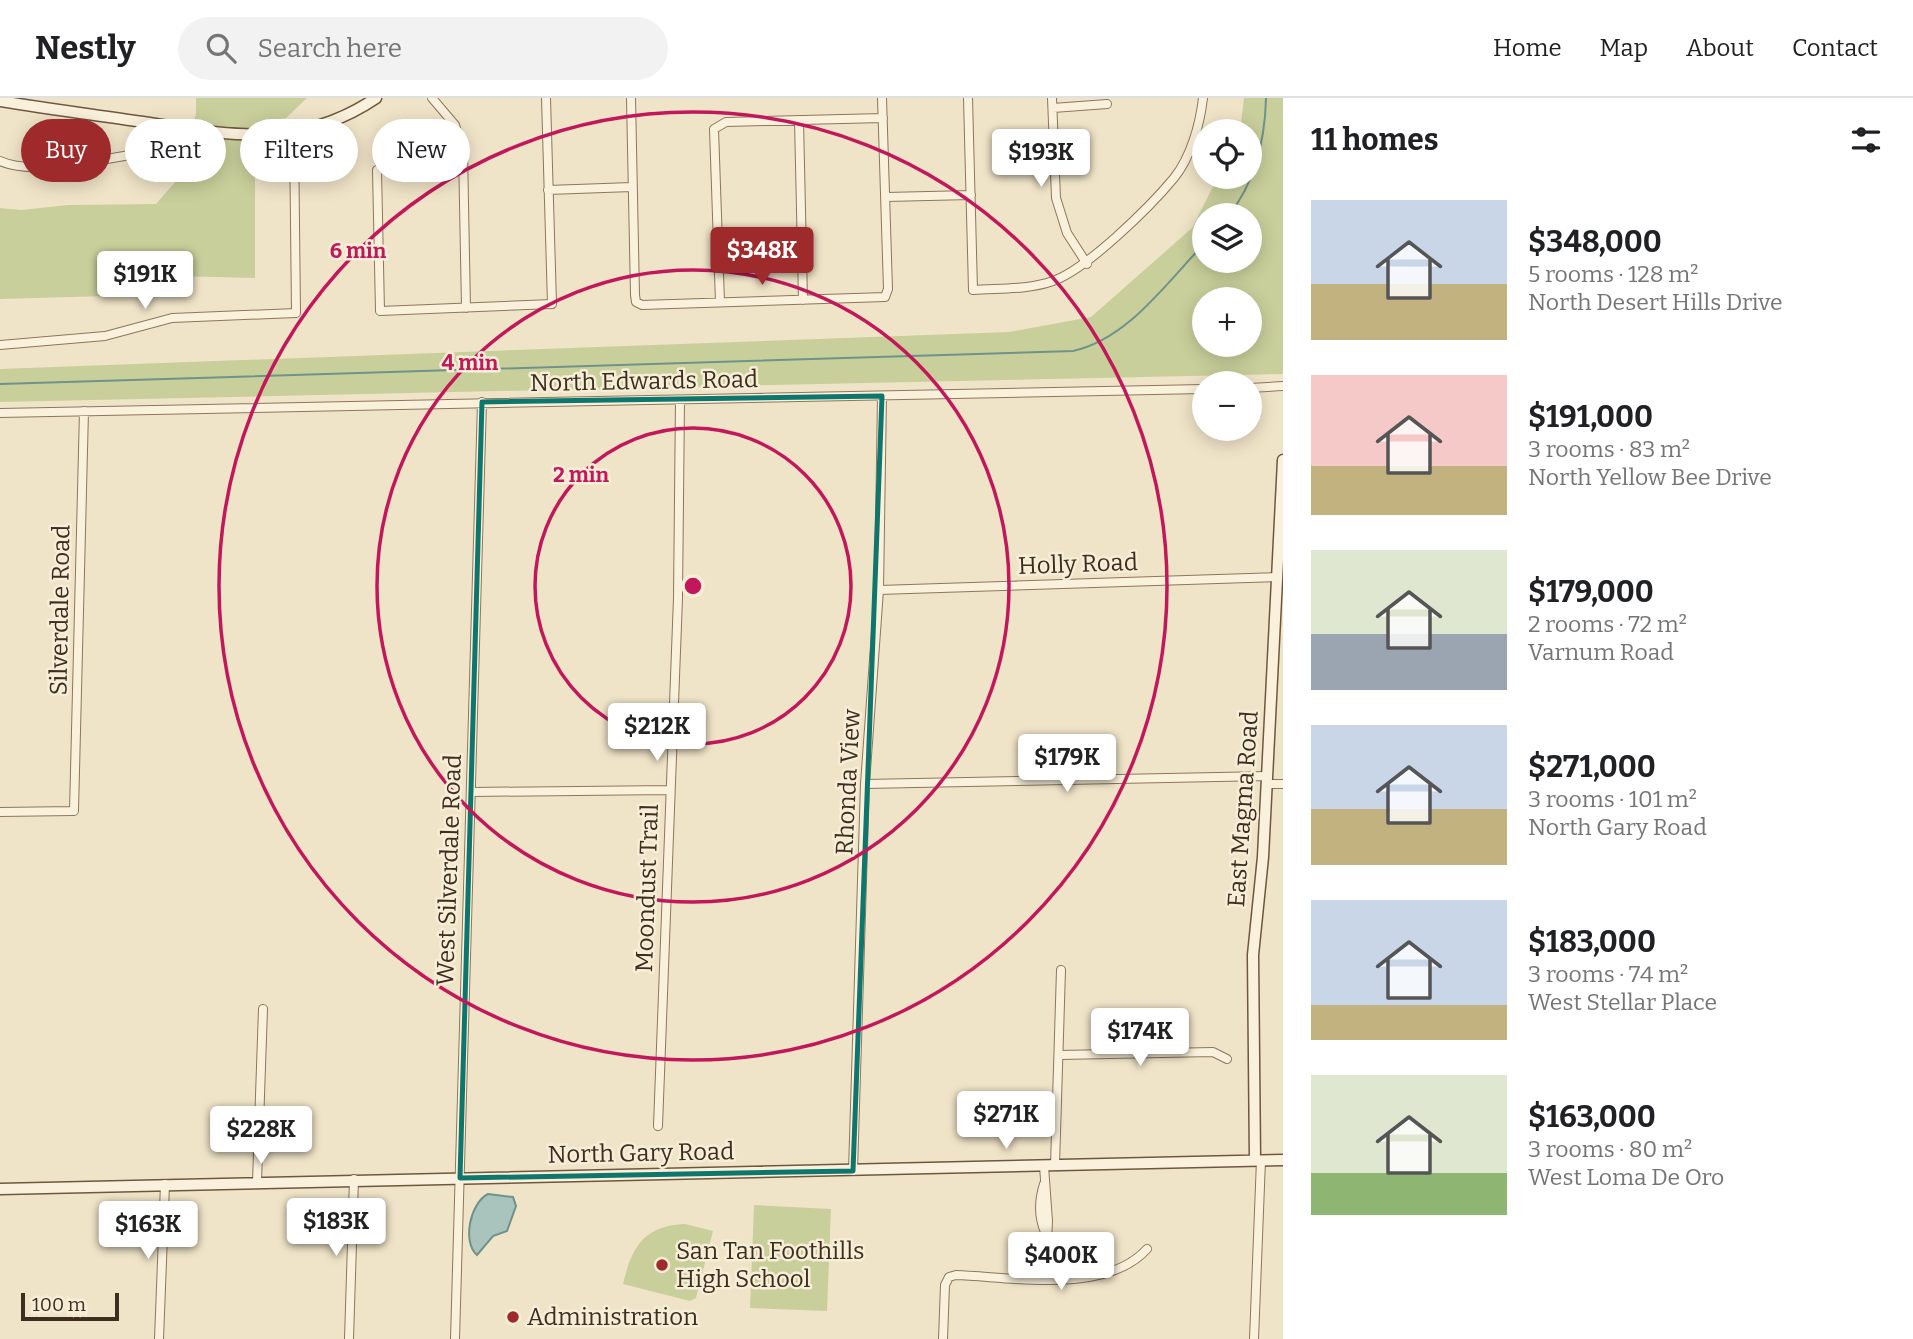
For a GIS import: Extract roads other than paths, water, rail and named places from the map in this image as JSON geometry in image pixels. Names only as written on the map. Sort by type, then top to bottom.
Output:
[{"type":"street","points":[[336,119],[376,98]]},
{"type":"street","points":[[432,98],[447,119]]},
{"type":"street","points":[[377,182],[380,311],[552,304],[545,98]]},
{"type":"street","points":[[631,98],[636,302],[642,305],[885,297],[888,289],[882,98]]},
{"type":"street","points":[[968,98],[973,290],[1029,287],[1053,282],[1087,264],[1175,176],[1201,122],[1203,98]]},
{"type":"street","points":[[1052,98],[1056,198],[1067,233],[1087,264]]},
{"type":"street","points":[[0,101],[25,101],[225,135],[240,135]]},
{"type":"street","points":[[1053,108],[1107,104]]},
{"type":"street","points":[[720,302],[714,129],[720,123],[883,118]]},
{"type":"street","points":[[799,120],[803,300]]},
{"type":"street","points":[[0,161],[14,167],[40,166],[125,155]]},
{"type":"street","points":[[0,345],[105,336],[172,318],[296,313],[295,182]]},
{"type":"street","points":[[464,182],[466,307]]},
{"type":"street","points":[[548,190],[632,187]]},
{"type":"street","points":[[886,197],[971,195]]},
{"type":"street","points":[[1262,387],[1283,386]]},
{"type":"street","name":"North Edwards Road","points":[[0,413],[1192,389]]},
{"type":"street","name":"Rhonda View","points":[[853,1171],[866,784],[879,590],[882,396]]},
{"type":"street","name":"Moondust Trail","points":[[658,1126],[681,506],[680,400]]},
{"type":"street","name":"West Silverdale Road","points":[[455,1339],[482,402]]},
{"type":"street","name":"Silverdale Road","points":[[0,812],[74,811],[84,411]]},
{"type":"street","name":"East Magma Road","points":[[1258,1160],[1253,955],[1280,611],[1278,578],[1283,460]]},
{"type":"street","name":"Holly Road","points":[[879,590],[1278,578]]},
{"type":"street","points":[[866,784],[1267,780],[1283,784]]},
{"type":"street","points":[[471,792],[670,790]]},
{"type":"street","points":[[1045,1278],[1045,1232],[1048,1221],[1044,1184],[1050,1166],[1059,1055],[1061,970]]},
{"type":"street","points":[[257,1182],[264,1009]]},
{"type":"street","points":[[1059,1055],[1213,1052],[1227,1059]]},
{"type":"street","points":[[1254,1339],[1258,1160]]},
{"type":"street","name":"North Gary Road","points":[[0,1189],[1283,1160]]},
{"type":"street","points":[[349,1339],[354,1179]]},
{"type":"street","points":[[159,1339],[165,1184]]},
{"type":"street","points":[[943,1339],[945,1285],[949,1278],[956,1275],[1098,1278],[1138,1259],[1147,1249]]},
{"type":"water","points":[[488,1194],[513,1197],[516,1206],[507,1231],[493,1236],[477,1255],[470,1241],[470,1223],[477,1206]]},
{"type":"waterway","points":[[1237,203],[1252,174],[1261,145],[1266,98]]},
{"type":"waterway","points":[[0,384],[1073,351],[1093,345],[1129,322],[1192,257]]},
{"type":"place","name":"San Tan Foothills High School","points":[[662,1265]]},
{"type":"place","name":"Administration","points":[[513,1317]]}]
